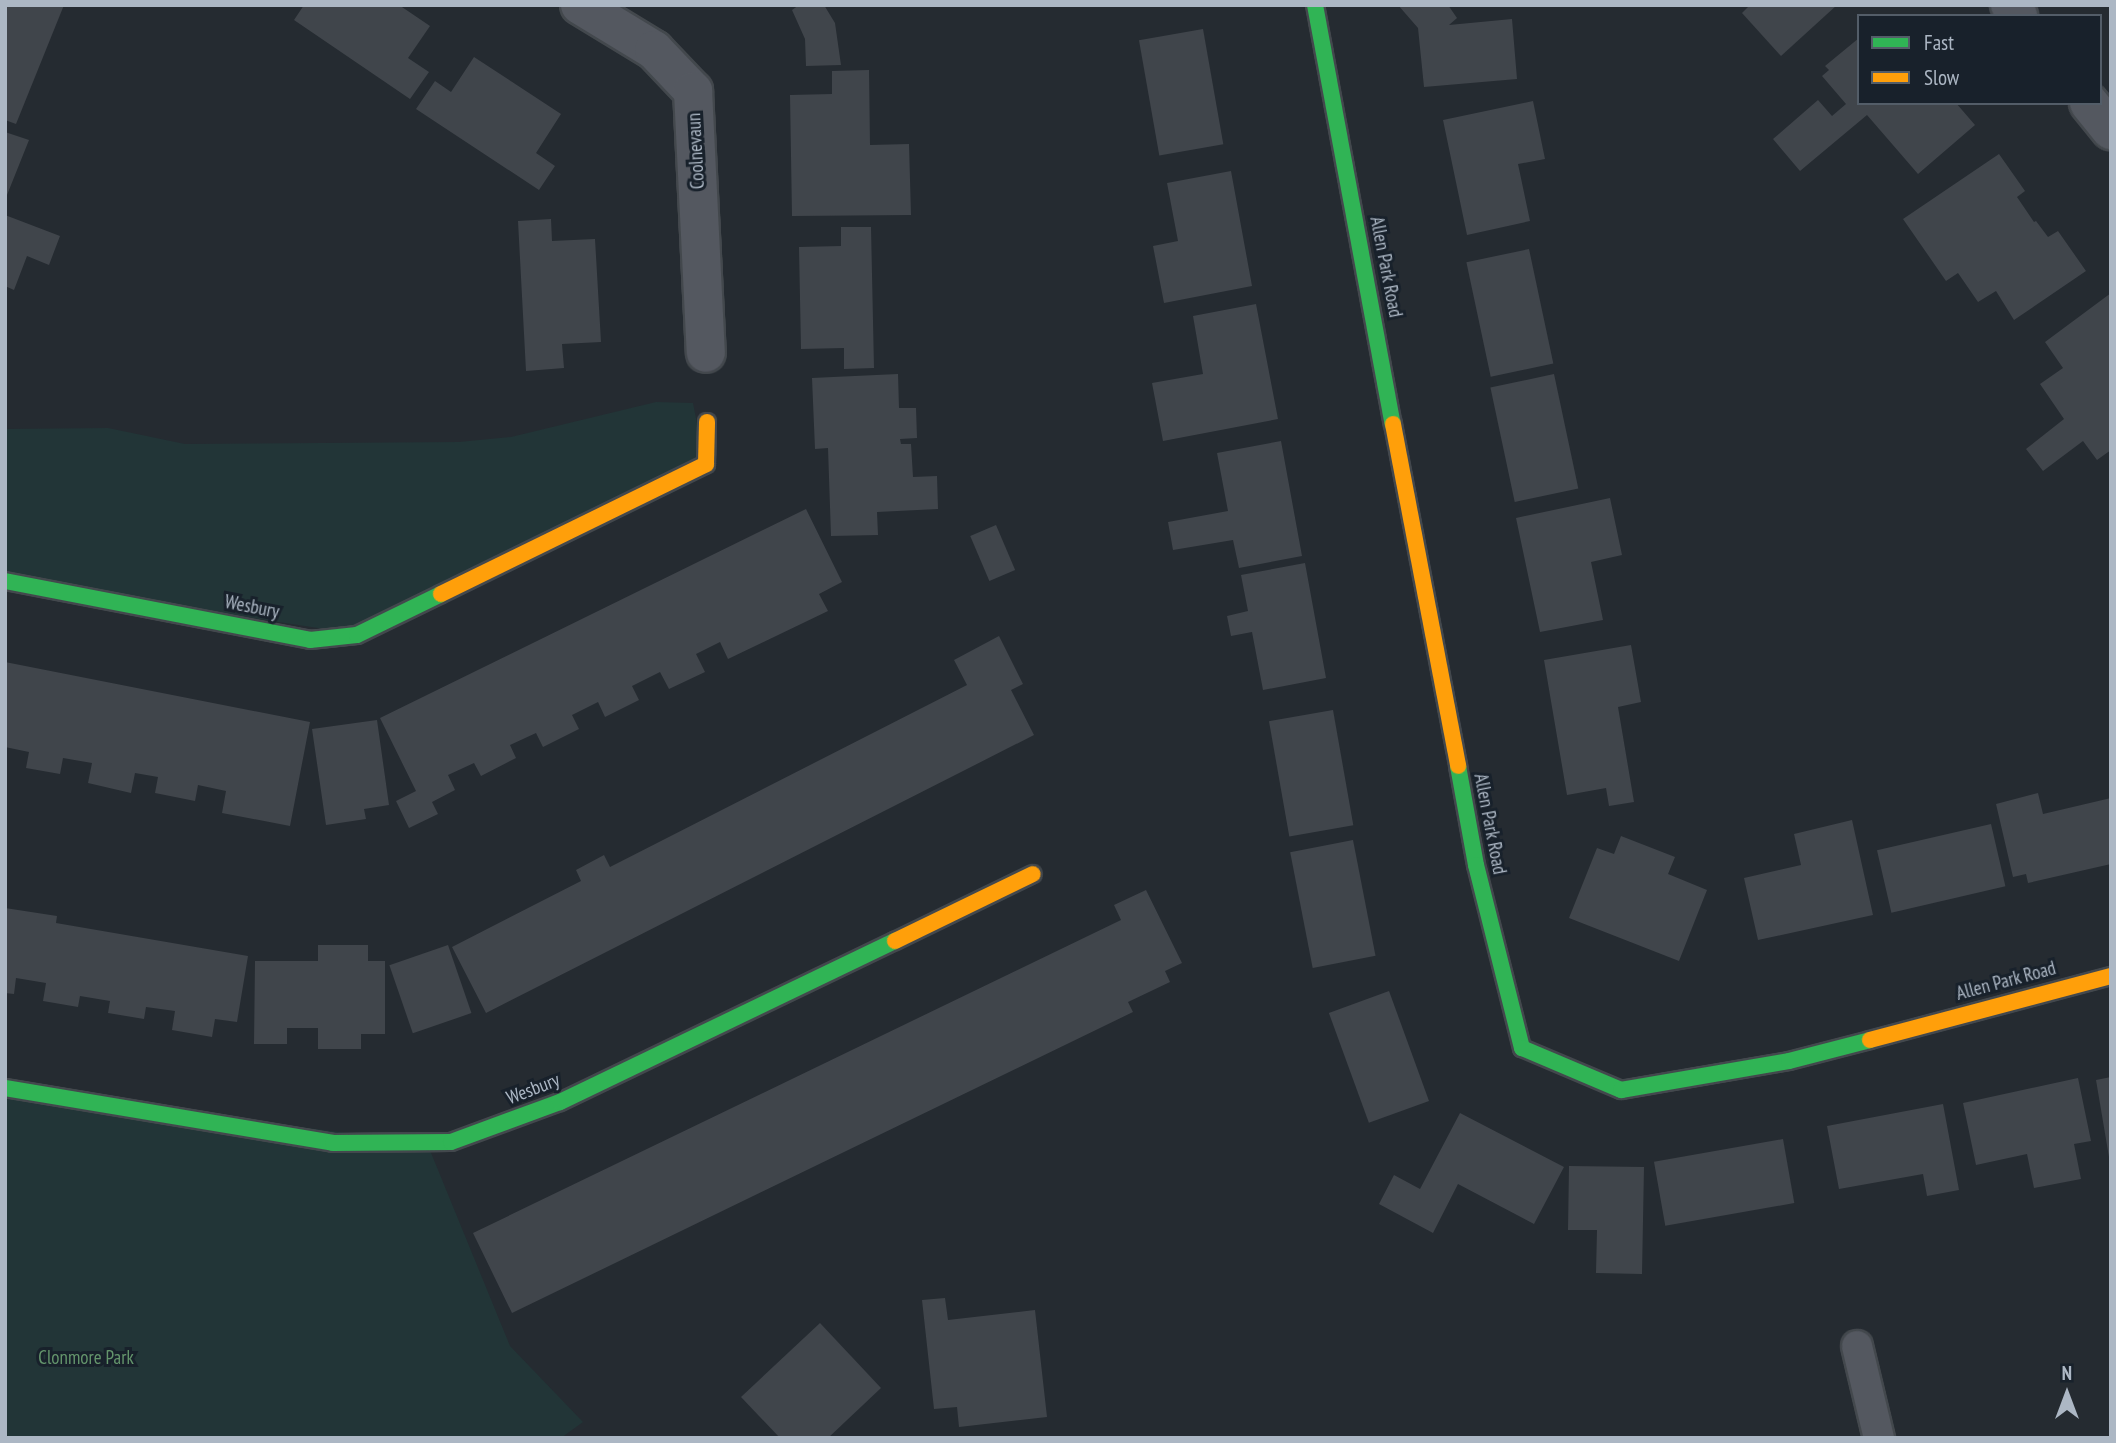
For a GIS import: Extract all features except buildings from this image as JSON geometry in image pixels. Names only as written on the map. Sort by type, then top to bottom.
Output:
[{"type":"street","name":"Coolnevaun","points":[[580,5],[654,50],[693,91],[706,353]]},
{"type":"street","name":"Allen Park Road","points":[[1315,5],[1476,865],[1522,1048],[1621,1090],[1789,1061],[2111,976]]},
{"type":"street","points":[[2091,105],[2111,130]]},
{"type":"street","name":"Wesbury","points":[[5,581],[310,640],[357,635],[706,464],[707,422]]},
{"type":"street","name":"Wesbury","points":[[5,1088],[333,1143],[451,1142],[560,1102],[1033,874]]},
{"type":"lane","points":[[1857,1346],[1880,1438]]},
{"type":"green space","points":[[656,402],[693,403],[705,464],[357,634],[5,580],[5,429],[108,428],[185,444],[459,442],[511,437]]},
{"type":"green space","name":"Clonmore Park","points":[[5,1090],[427,1143],[510,1346],[583,1422],[561,1438],[5,1438]]},
{"type":"traffic: fast","points":[[1315,5],[1393,424]]},
{"type":"traffic: fast","points":[[5,581],[310,640],[357,635],[441,594]]},
{"type":"traffic: fast","points":[[1458,766],[1476,865],[1522,1048],[1621,1090],[1789,1061],[1870,1040]]},
{"type":"traffic: fast","points":[[5,1088],[333,1143],[451,1142],[560,1102],[895,941]]},
{"type":"traffic: slow","points":[[441,594],[706,464],[707,422]]},
{"type":"traffic: slow","points":[[1393,424],[1458,766]]},
{"type":"traffic: slow","points":[[895,941],[1033,874]]},
{"type":"traffic: slow","points":[[1870,1040],[2111,976]]}]
